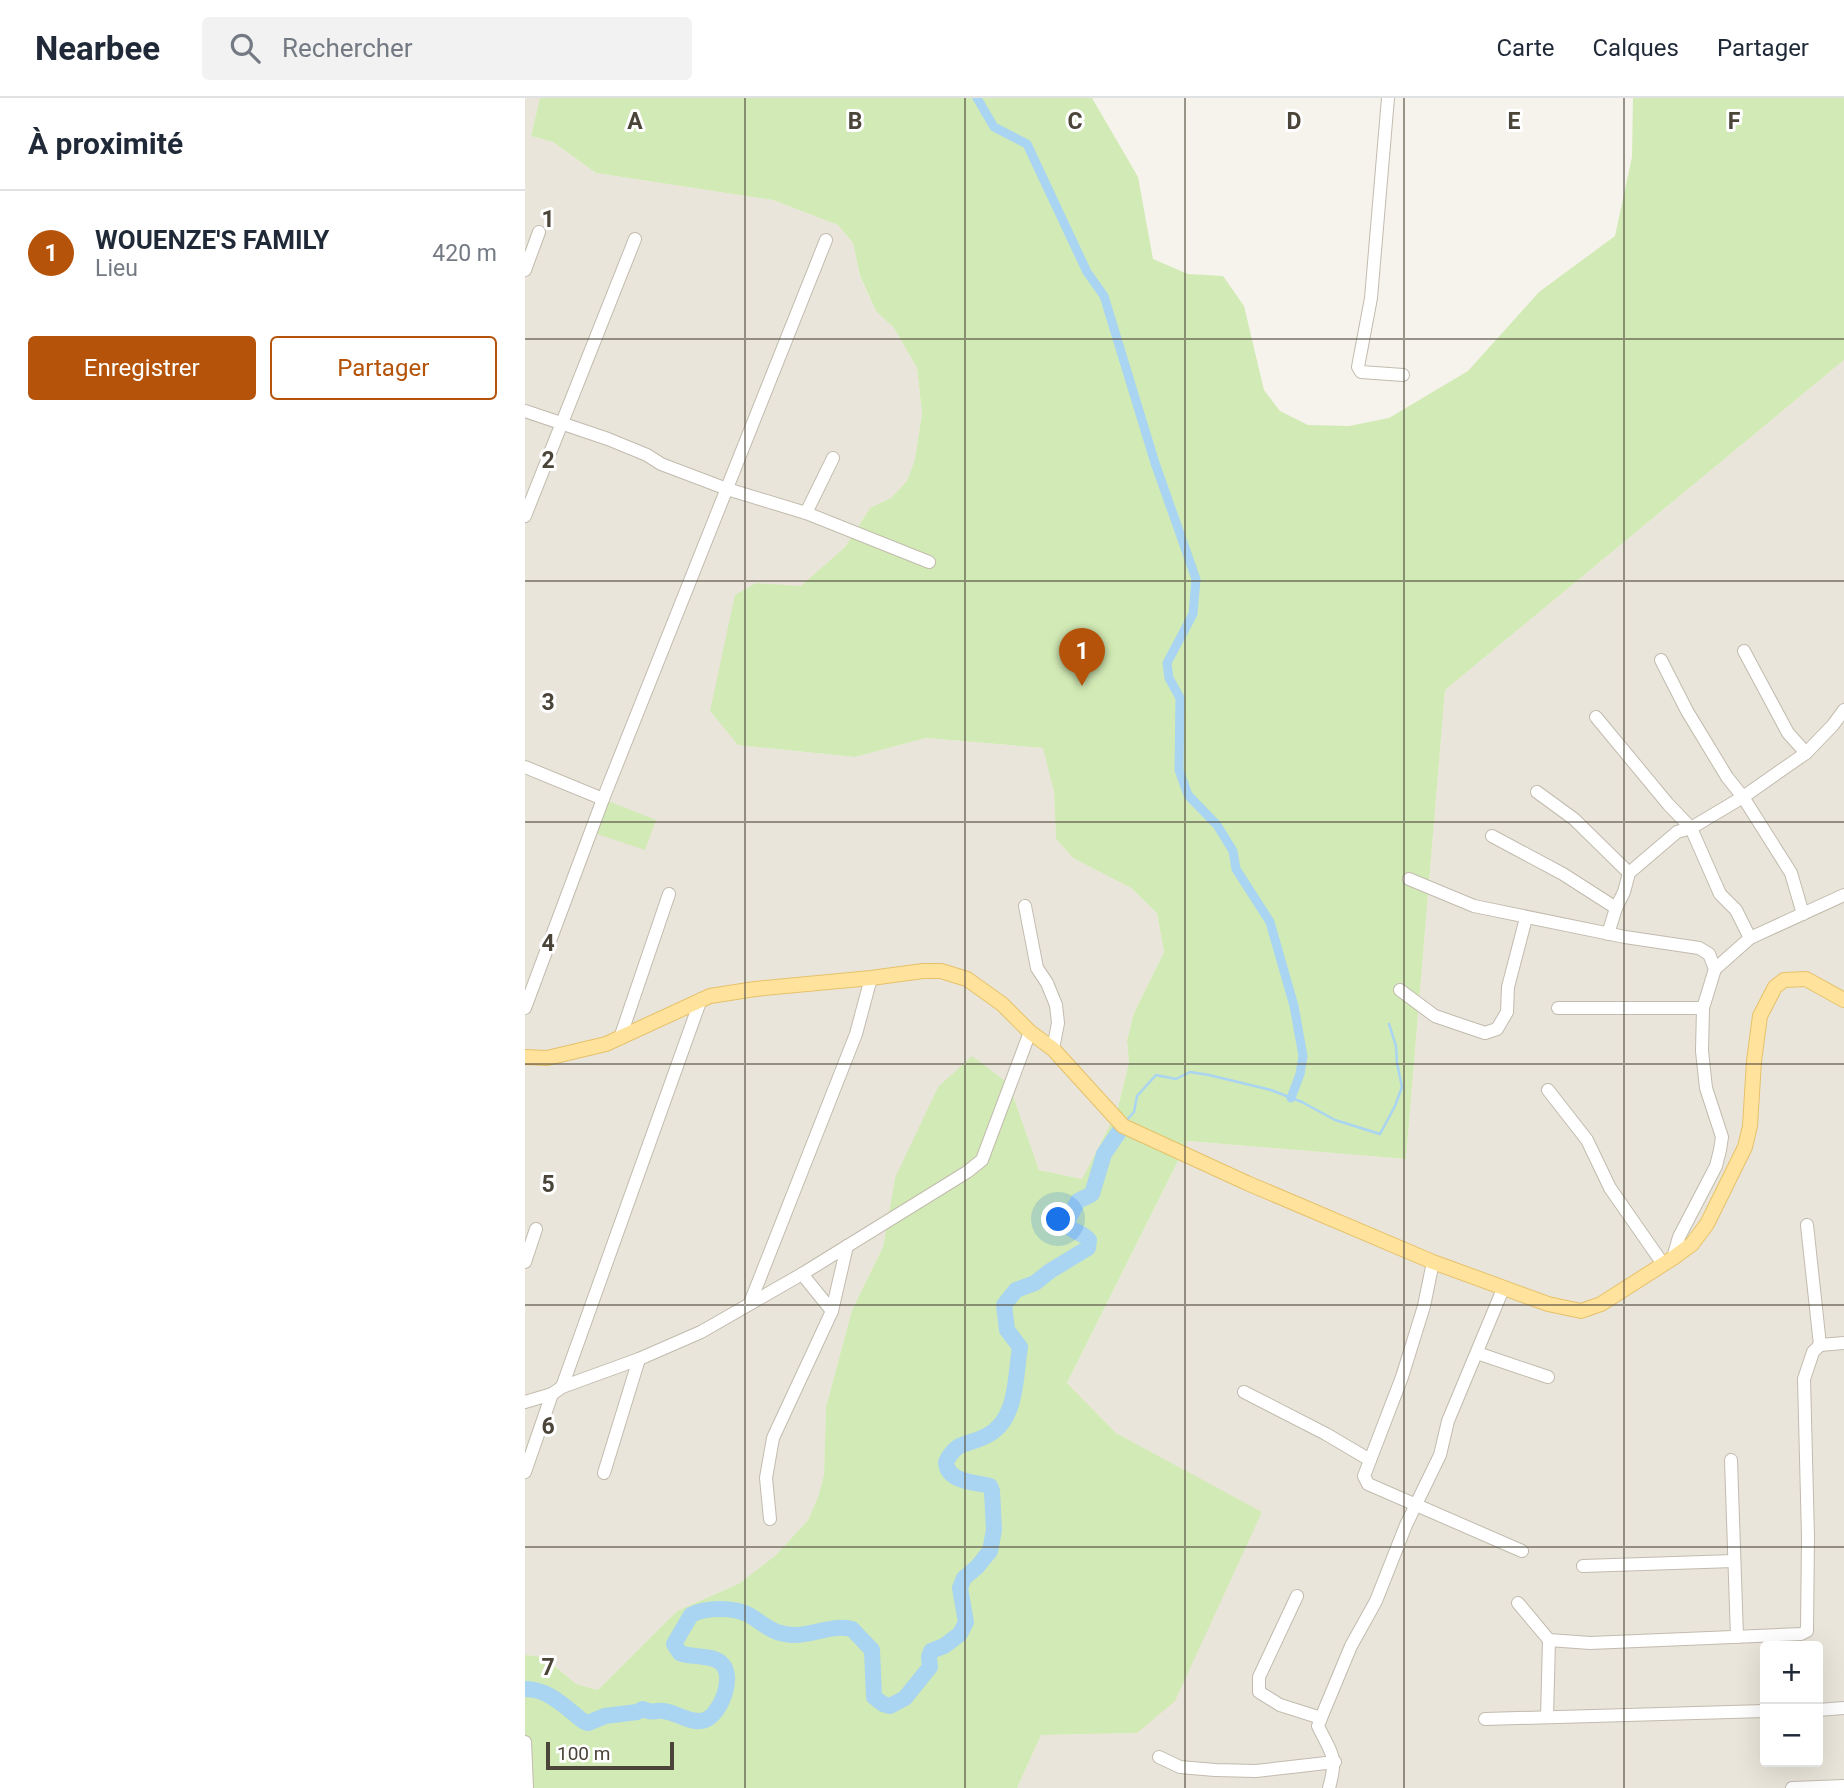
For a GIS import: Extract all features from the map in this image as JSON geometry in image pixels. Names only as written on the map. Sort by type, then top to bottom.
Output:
[{"type":"main road","points":[[525,1057],[547,1058],[570,1054],[620,1038],[701,999],[755,989],[941,971],[967,979],[1002,1004],[1030,1032],[1053,1049],[1106,1111],[1123,1126],[1247,1183],[1433,1262],[1563,1309],[1581,1311],[1601,1304],[1668,1261],[1692,1244],[1707,1224],[1745,1147],[1750,1126],[1753,1061],[1760,1016],[1775,987],[1784,980],[1806,979],[1844,1000]]},
{"type":"street","points":[[1388,98],[1371,298],[1357,367],[1361,372],[1403,375]]},
{"type":"street","points":[[525,270],[539,232]]},
{"type":"street","points":[[525,516],[635,239]]},
{"type":"street","points":[[525,1008],[603,799],[826,240]]},
{"type":"street","points":[[525,411],[627,446],[660,464],[727,489],[806,513],[929,562]]},
{"type":"street","points":[[806,513],[833,458]]},
{"type":"street","points":[[1744,651],[1788,733],[1806,753]]},
{"type":"street","points":[[1661,660],[1720,766],[1791,873],[1803,914]]},
{"type":"street","points":[[1608,933],[1629,873],[1677,832],[1691,828],[1743,797],[1806,753],[1844,710]]},
{"type":"street","points":[[1596,717],[1691,828],[1720,894],[1736,910],[1750,938]]},
{"type":"street","points":[[526,769],[603,799]]},
{"type":"street","points":[[1537,792],[1574,819],[1629,873]]},
{"type":"street","points":[[1492,836],[1563,874],[1616,908]]},
{"type":"street","points":[[1409,879],[1474,906],[1699,948],[1709,954],[1715,969]]},
{"type":"street","points":[[620,1038],[669,894]]},
{"type":"street","points":[[1548,1090],[1587,1140],[1610,1188],[1668,1261],[1716,1166],[1722,1137],[1706,1088],[1702,1051],[1703,1008],[1715,969],[1750,938],[1844,895]]},
{"type":"street","points":[[1025,905],[1037,968],[1056,1005],[1058,1023],[1053,1049]]},
{"type":"street","points":[[1399,990],[1435,1016],[1485,1033],[1497,1029],[1507,1012],[1508,987],[1527,918]]},
{"type":"street","points":[[750,1303],[856,1034],[871,978]]},
{"type":"street","points":[[525,1472],[701,999]]},
{"type":"street","points":[[1558,1008],[1703,1008]]},
{"type":"street","points":[[525,1402],[639,1359],[701,1332],[802,1274],[982,1160],[1030,1032]]},
{"type":"street","points":[[1807,1225],[1820,1346]]},
{"type":"street","points":[[525,1262],[536,1229]]},
{"type":"street","points":[[770,1519],[766,1478],[773,1438],[832,1311],[847,1246]]},
{"type":"street","points":[[1433,1262],[1417,1330],[1395,1398],[1364,1476],[1368,1484],[1522,1551]]},
{"type":"street","points":[[802,1274],[832,1311]]},
{"type":"street","points":[[1329,1788],[1335,1762],[1318,1726],[1351,1646],[1376,1601],[1404,1530],[1440,1455],[1448,1421],[1503,1289]]},
{"type":"street","points":[[1808,1641],[1804,1379],[1813,1352],[1830,1343],[1844,1343]]},
{"type":"street","points":[[1477,1353],[1548,1377]]},
{"type":"street","points":[[604,1473],[639,1359]]},
{"type":"street","points":[[1244,1392],[1326,1434],[1370,1461]]},
{"type":"street","points":[[1731,1461],[1737,1637]]},
{"type":"street","points":[[1583,1566],[1734,1562]]},
{"type":"street","points":[[1297,1596],[1259,1677],[1259,1692],[1280,1705],[1321,1718]]},
{"type":"street","points":[[1518,1603],[1549,1640],[1548,1717]]},
{"type":"street","points":[[1549,1640],[1590,1643],[1801,1634],[1807,1631]]},
{"type":"street","points":[[1823,1710],[1844,1708]]},
{"type":"street","points":[[1485,1719],[1760,1711]]},
{"type":"street","points":[[525,1742],[527,1788]]},
{"type":"street","points":[[1159,1757],[1180,1767],[1215,1770],[1256,1771],[1335,1762]]},
{"type":"street","points":[[1793,1788],[1844,1786]]},
{"type":"shaded area","points":[[525,98],[540,98],[531,136],[553,142],[596,173],[773,200],[838,225],[853,243],[860,277],[876,311],[894,328],[917,368],[922,413],[915,459],[907,481],[891,498],[870,508],[845,547],[801,587],[756,583],[710,711],[739,745],[855,757],[926,738],[1044,748],[1054,792],[1056,839],[1073,858],[1131,888],[1157,913],[1164,952],[1134,1013],[1127,1040],[1129,1063],[1117,1111],[1082,1179],[1039,1170],[1009,1084],[895,1178],[883,1247],[852,1310],[826,1407],[824,1475],[808,1520],[776,1555],[740,1583],[677,1611],[598,1690],[576,1684],[544,1657],[525,1655]]},
{"type":"shaded area","points":[[1844,360],[1844,1788],[1017,1788],[1041,1735],[1137,1733],[1262,1513],[1116,1433],[1067,1383],[1188,1141],[1406,1159],[1445,690]]},
{"type":"green space","points":[[540,98],[1092,98],[1138,177],[1153,259],[1188,274],[1223,276],[1244,306],[1264,390],[1280,411],[1308,425],[1349,426],[1389,418],[1468,371],[1539,292],[1615,236],[1632,157],[1633,98],[1844,98],[1844,360],[1445,690],[1406,1159],[1188,1141],[1067,1383],[1116,1433],[1262,1512],[1175,1701],[1137,1733],[1041,1735],[1017,1788],[525,1788],[525,1655],[544,1657],[576,1684],[598,1690],[677,1611],[740,1583],[776,1555],[808,1520],[824,1475],[826,1407],[852,1310],[883,1247],[895,1178],[938,1087],[972,1056],[1009,1084],[1039,1170],[1082,1179],[1117,1111],[1129,1063],[1127,1040],[1134,1013],[1164,952],[1157,913],[1131,888],[1073,858],[1056,839],[1054,792],[1043,748],[926,738],[855,757],[738,745],[710,711],[735,595],[756,583],[801,586],[845,547],[870,508],[891,498],[907,481],[915,459],[922,413],[917,368],[894,328],[876,311],[860,276],[853,243],[838,225],[773,200],[596,173],[553,142],[531,136]]},
{"type":"green space","points":[[603,799],[656,820],[645,850],[591,832]]},
{"type":"waterway","points":[[977,98],[994,127],[1027,144],[1087,272],[1104,296],[1155,463],[1196,579],[1193,614],[1167,663],[1169,678],[1180,698],[1179,770],[1188,795],[1217,825],[1233,851],[1236,869],[1270,922],[1294,1006],[1303,1056],[1291,1098]]},
{"type":"waterway","points":[[1126,1121],[1134,1112],[1137,1096],[1156,1075],[1176,1079],[1190,1072],[1271,1090],[1302,1102],[1335,1120],[1380,1134],[1402,1087],[1396,1046],[1389,1024]]},
{"type":"waterway","points":[[525,1689],[549,1695],[588,1723],[605,1716],[643,1709],[668,1712],[689,1720],[705,1720],[721,1703],[727,1686],[726,1670],[713,1659],[680,1653],[674,1644],[691,1615],[704,1610],[720,1609],[743,1612],[773,1630],[787,1634],[806,1634],[834,1628],[852,1629],[872,1650],[874,1697],[890,1706],[905,1698],[930,1667],[931,1651],[944,1646],[960,1634],[966,1622],[960,1588],[964,1578],[990,1551],[994,1530],[990,1486],[956,1477],[951,1474],[946,1462],[958,1447],[996,1429],[1010,1409],[1020,1347],[1007,1330],[1004,1305],[1016,1290],[1035,1283],[1088,1248],[1089,1240],[1072,1229],[1065,1219],[1070,1216],[1078,1201],[1092,1194],[1104,1154],[1123,1126]]},
{"type":"place","name":"WOUENZE'S FAMILY","points":[[1082,686]]}]
